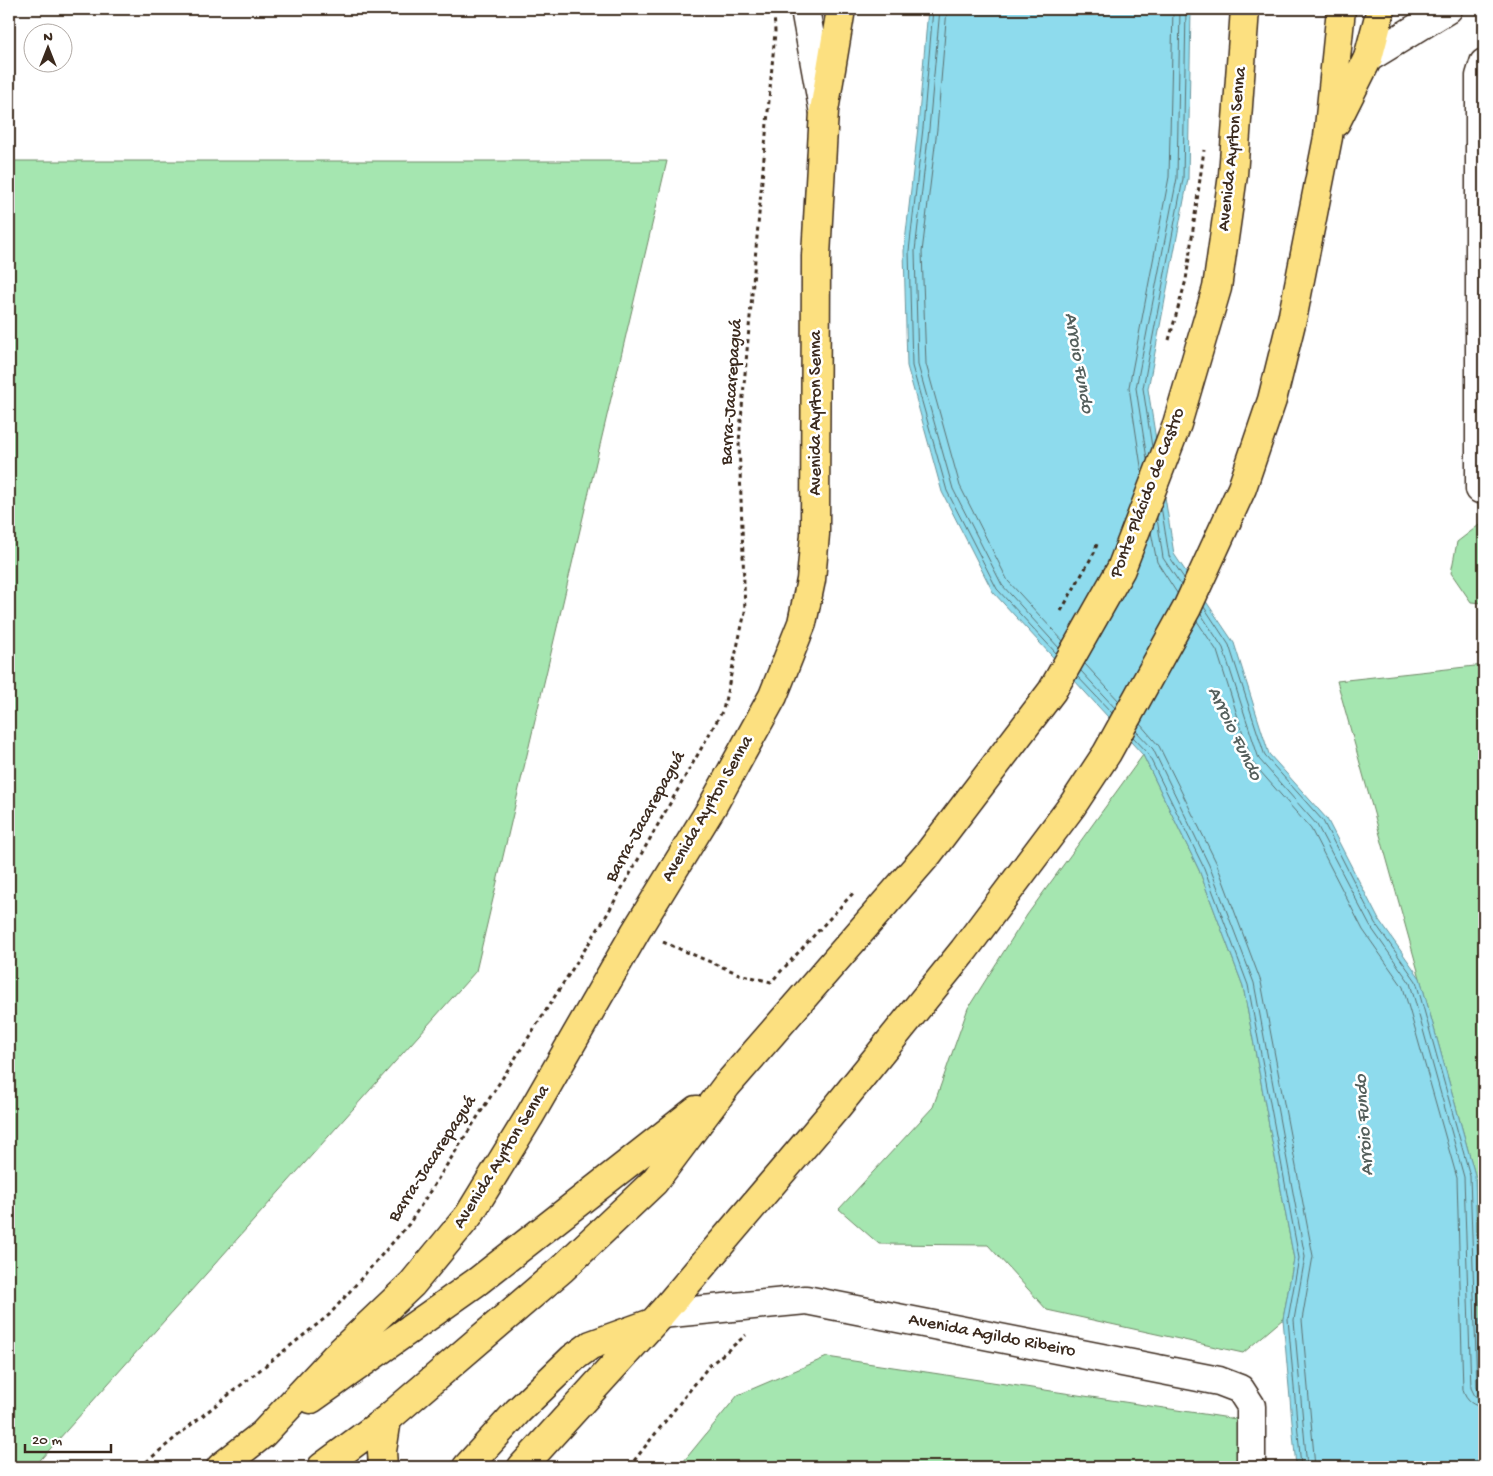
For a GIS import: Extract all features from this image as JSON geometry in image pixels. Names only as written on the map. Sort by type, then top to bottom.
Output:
[{"type":"highway","name":"Avenida Ayrton Senna","points":[[222,1467],[263,1434],[334,1358],[412,1284],[470,1215],[636,931],[712,808],[768,704],[802,623],[811,580],[816,534],[816,256],[824,111],[841,9]]},
{"type":"highway","name":"Avenida Ayrton Senna","points":[[1217,288],[1233,175],[1245,9]]},
{"type":"highway","points":[[522,1463],[657,1318],[843,1099],[964,950],[1072,806],[1107,753],[1187,608],[1242,488],[1272,400],[1293,314],[1328,137],[1341,9]]},
{"type":"highway","points":[[1328,137],[1368,58],[1381,9]]},
{"type":"highway","name":"Ponte Plácido de Castro","points":[[727,1085],[928,854],[1052,691],[1121,569],[1177,424],[1217,288]]},
{"type":"highway","points":[[322,1467],[387,1419],[562,1269],[654,1182],[727,1085]]},
{"type":"highway","points":[[263,1434],[478,1281],[727,1085]]},
{"type":"highway","points":[[467,1467],[518,1410],[573,1358],[592,1345],[657,1318]]},
{"type":"highway","points":[[383,1467],[382,1451],[387,1419]]},
{"type":"street","points":[[805,9],[824,111]]},
{"type":"street","points":[[1368,58],[1448,9]]},
{"type":"street","points":[[1480,489],[1480,76],[1484,63]]},
{"type":"street","name":"Avenida Agildo Ribeiro","points":[[657,1318],[806,1300],[1219,1381],[1240,1389],[1250,1406],[1251,1467]]},
{"type":"path","name":"Barra-Jacarepaguá","points":[[140,1467],[329,1315],[409,1224],[605,918],[723,710],[745,612],[739,442],[775,32],[774,9]]},
{"type":"path","points":[[1168,346],[1186,280],[1204,147]]},
{"type":"path","points":[[1057,619],[1094,553],[1101,535]]},
{"type":"path","points":[[605,918],[739,974],[771,982],[858,888]]},
{"type":"path","points":[[629,1467],[709,1366],[751,1332]]},
{"type":"green space","points":[[9,161],[667,161],[476,971],[34,1467],[9,1467]]},
{"type":"green space","points":[[1483,522],[1484,603],[1471,602],[1451,573],[1457,542]]},
{"type":"green space","points":[[1484,665],[1484,1467],[1475,1175],[1337,681]]},
{"type":"green space","points":[[1143,755],[1199,870],[1243,986],[1294,1259],[1283,1319],[1243,1353],[1047,1310],[988,1245],[879,1244],[839,1209],[933,1107],[968,1008],[1027,915]]},
{"type":"green space","points":[[827,1357],[1243,1420],[1244,1467],[679,1467],[738,1395]]},
{"type":"water","name":"Arroio Fundo","points":[[928,9],[1191,9],[1188,179],[1148,389],[1174,554],[1234,643],[1269,754],[1327,819],[1379,920],[1420,978],[1475,1175],[1484,1467],[1296,1467],[1283,1319],[1294,1259],[1243,986],[1199,870],[1143,755],[993,592],[942,492],[907,366],[904,251],[918,127]]}]
